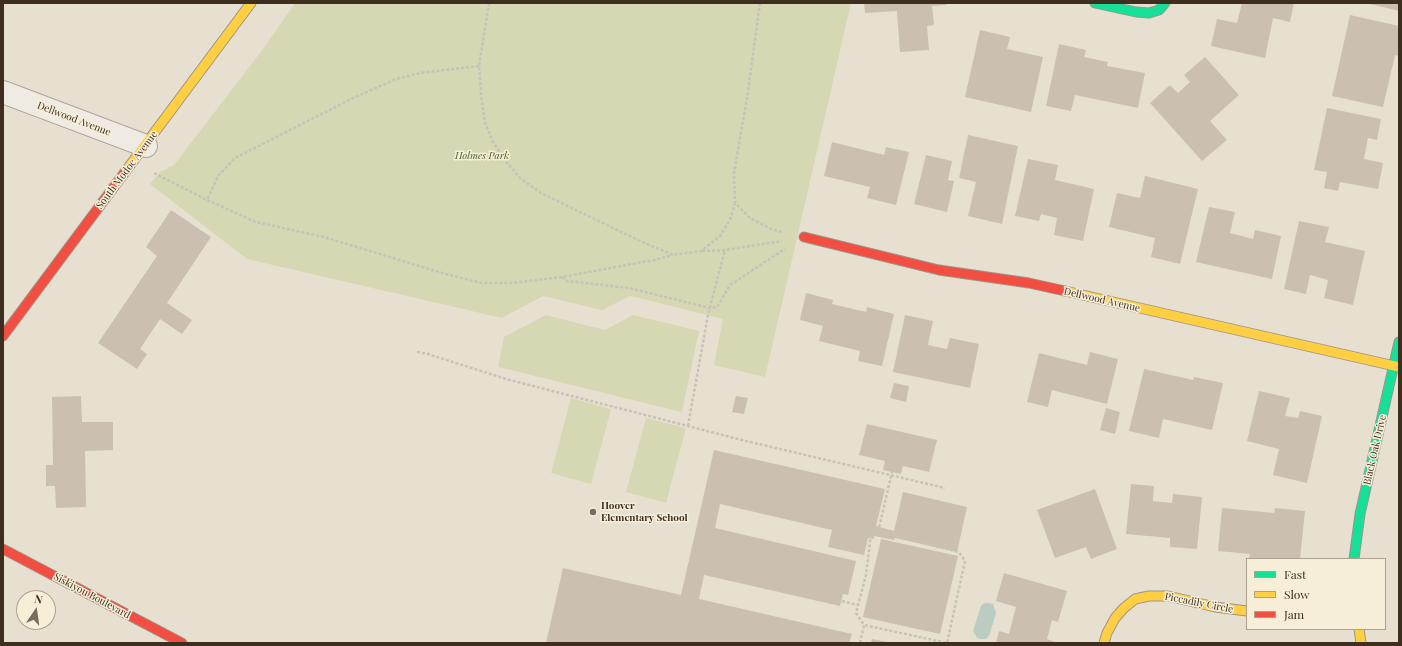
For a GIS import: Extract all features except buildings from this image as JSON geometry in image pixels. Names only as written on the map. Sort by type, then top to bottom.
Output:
[{"type":"street","name":"South Modoc Avenue","points":[[3,336],[146,146],[251,3]]},
{"type":"street","points":[[1096,3],[1136,12],[1149,13],[1162,7]]},
{"type":"street","name":"Dellwood Avenue","points":[[3,92],[146,146]]},
{"type":"street","name":"Dellwood Avenue","points":[[804,237],[939,270],[1029,283],[1396,366]]},
{"type":"street","name":"Black Oak Drive","points":[[1354,558],[1360,514],[1396,366],[1399,342]]},
{"type":"street","name":"Siskiyou Boulevard","points":[[3,549],[182,643]]},
{"type":"street","name":"Piccadily Circle","points":[[1104,643],[1112,623],[1124,608],[1135,599],[1149,596],[1168,596],[1215,607],[1246,612]]},
{"type":"street","points":[[1359,630],[1361,643]]},
{"type":"path","points":[[489,3],[479,66],[481,95],[485,122],[493,142],[504,159],[520,178],[541,194],[673,255]]},
{"type":"path","points":[[701,251],[720,236],[730,220],[735,202],[734,173],[747,98],[760,3]]},
{"type":"path","points":[[207,200],[218,176],[235,158],[351,99],[396,79],[420,73],[479,66]]},
{"type":"path","points":[[153,173],[256,222],[324,237],[448,275],[475,281],[511,284],[562,277],[654,260],[673,255],[701,251],[725,250],[804,237]]},
{"type":"path","points":[[735,202],[750,218],[773,230],[804,237]]},
{"type":"path","points":[[562,277],[567,281],[629,288],[710,308],[717,307],[730,284],[804,237]]},
{"type":"path","points":[[688,426],[710,308],[725,250]]},
{"type":"path","points":[[417,352],[428,354],[506,379],[742,440],[892,474],[945,488]]},
{"type":"path","points":[[878,532],[892,474]]},
{"type":"path","points":[[878,532],[959,552],[965,561],[947,643],[864,625],[856,613],[866,575],[871,534],[878,532]]},
{"type":"path","points":[[842,601],[858,605]]},
{"type":"path","points":[[860,643],[864,625]]},
{"type":"green space","name":"Holmes Park","points":[[295,3],[851,3],[765,377],[714,365],[723,319],[630,296],[602,310],[543,296],[502,318],[247,259],[150,184],[160,172],[174,165],[266,45]]},
{"type":"green space","points":[[546,315],[605,330],[633,315],[699,331],[682,412],[498,367],[504,337]]},
{"type":"green space","points":[[571,398],[611,409],[591,484],[551,473]]},
{"type":"green space","points":[[646,418],[686,428],[666,503],[626,492]]},
{"type":"shaded area","points":[[984,603],[993,604],[996,613],[989,636],[986,639],[981,639],[977,638],[973,631],[981,606]]},
{"type":"traffic: fast","points":[[1095,3],[1136,12],[1149,13],[1159,10],[1165,3]]},
{"type":"traffic: fast","points":[[1354,558],[1360,514],[1399,342]]},
{"type":"traffic: slow","points":[[125,172],[251,3]]},
{"type":"traffic: slow","points":[[1065,291],[1399,367]]},
{"type":"traffic: slow","points":[[1104,643],[1107,633],[1115,618],[1135,599],[1149,596],[1168,596],[1215,607],[1246,611]]},
{"type":"traffic: slow","points":[[1359,630],[1361,643]]},
{"type":"traffic: jam","points":[[3,336],[125,172]]},
{"type":"traffic: jam","points":[[804,237],[939,270],[1029,283],[1065,291]]},
{"type":"traffic: jam","points":[[3,549],[182,643]]},
{"type":"place","name":"Hoover Elementary School","points":[[593,512]]}]
